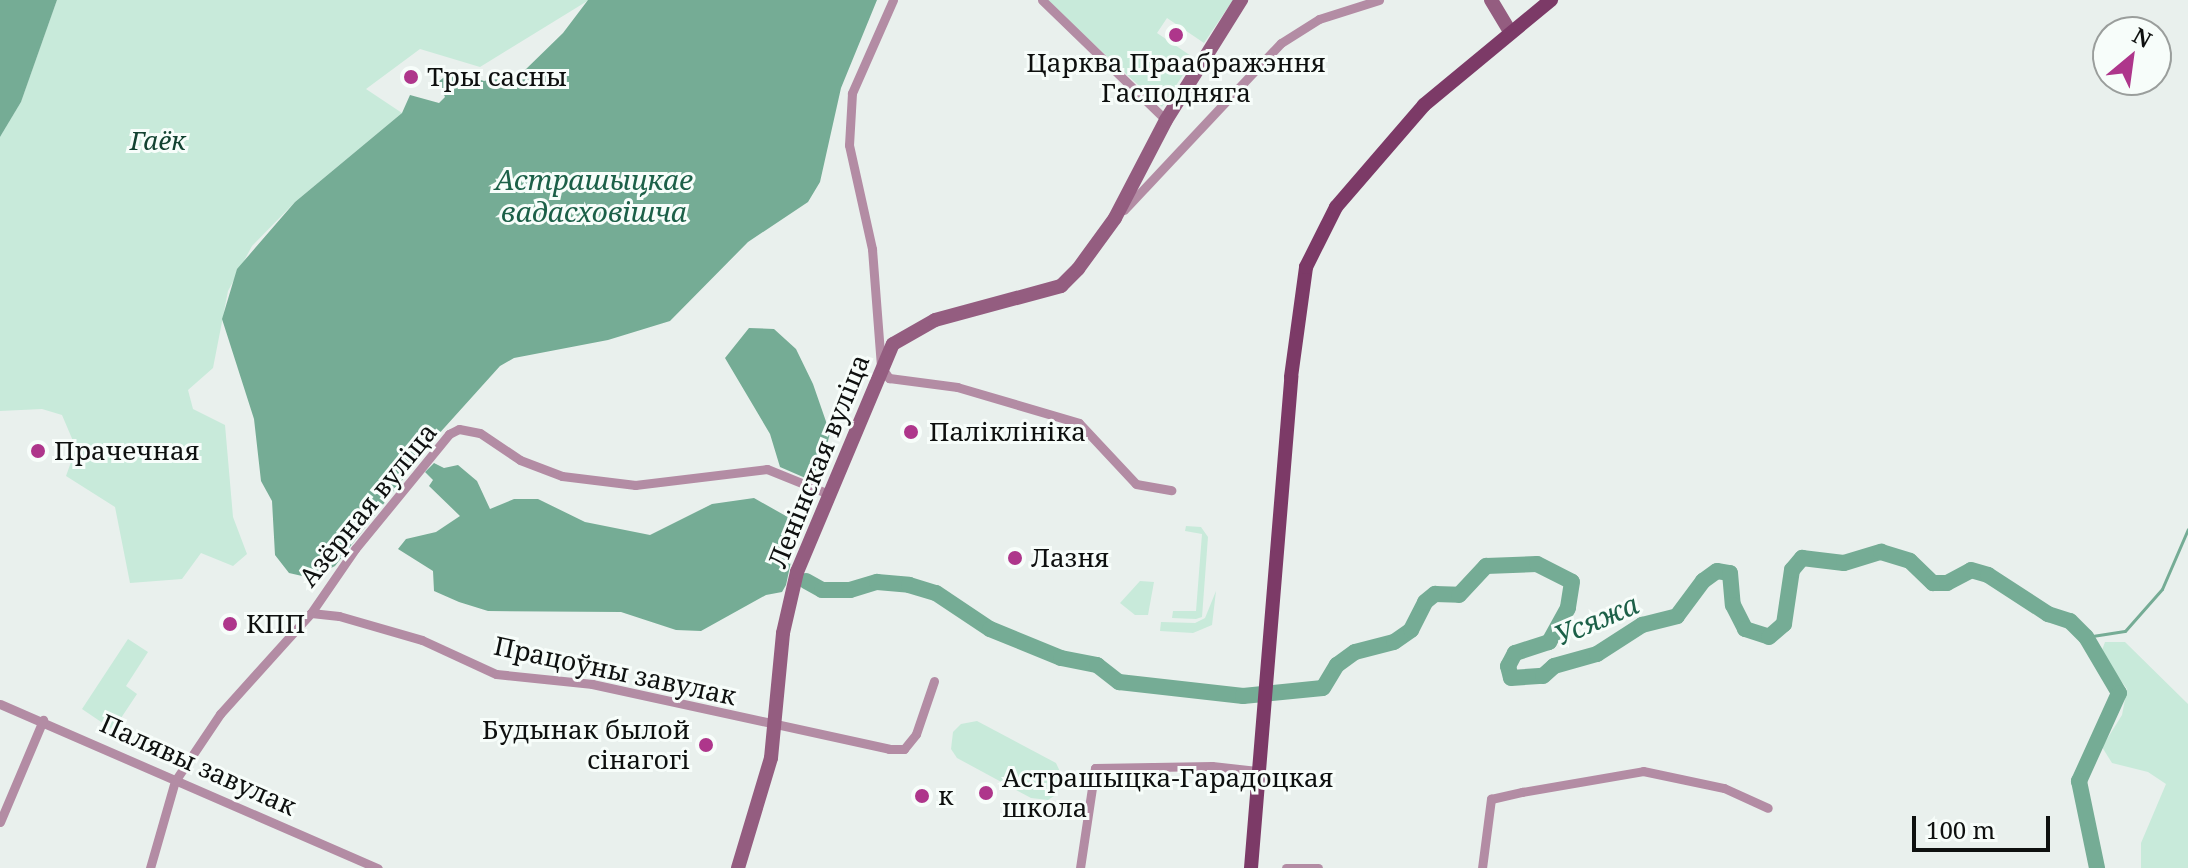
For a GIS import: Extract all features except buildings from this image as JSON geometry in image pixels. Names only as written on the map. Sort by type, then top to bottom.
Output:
[{"type":"main road","points":[[1251,868],[1265,667],[1296,323],[1306,267],[1322,230],[1357,181],[1440,88],[1509,30],[1551,0]]},
{"type":"street","points":[[893,0],[852,93],[849,145],[872,249],[881,367],[889,378],[957,387],[1079,423],[1136,484],[1171,490]]},
{"type":"street","points":[[1042,0],[1166,120]]},
{"type":"street","name":"Ленінская вуліца","points":[[738,868],[771,758],[783,633],[797,572],[893,344],[923,325],[1061,286],[1115,218],[1166,120],[1241,0]]},
{"type":"street","points":[[1115,218],[1281,43],[1319,19],[1379,0]]},
{"type":"street","points":[[1491,0],[1509,30]]},
{"type":"street","name":"Азёрная вуліца","points":[[150,868],[175,781],[253,673],[311,613],[449,434],[469,429],[520,460],[562,476],[635,485],[767,469],[829,494]]},
{"type":"street","name":"Працоўны завулак","points":[[311,613],[339,616],[422,640],[496,674],[592,684],[775,727],[904,749],[916,734],[934,681]]},
{"type":"street","name":"Палявы завулак","points":[[0,704],[43,720],[175,781],[378,868]]},
{"type":"street","points":[[0,822],[43,720]]},
{"type":"street","points":[[1080,868],[1095,768],[1212,766],[1257,771]]},
{"type":"street","points":[[1482,868],[1491,799],[1643,771],[1724,788],[1768,808]]},
{"type":"street","points":[[1251,868],[1257,868]]},
{"type":"street","points":[[1286,868],[1318,868]]},
{"type":"green space","name":"Гаёк","points":[[57,0],[589,0],[480,67],[420,49],[366,89],[402,113],[295,202],[252,246],[228,291],[213,368],[188,390],[193,409],[225,425],[233,517],[247,554],[233,566],[201,553],[182,579],[130,583],[115,507],[66,476],[76,448],[62,415],[42,409],[0,411],[0,137],[21,102]]},
{"type":"green space","points":[[1046,0],[1233,0],[1204,43],[1167,18],[1157,33],[1194,58],[1162,107]]},
{"type":"green space","points":[[1186,526],[1201,527],[1208,537],[1202,617],[1196,619],[1172,618],[1173,611],[1196,611],[1202,534],[1185,531]]},
{"type":"green space","points":[[1140,581],[1154,582],[1148,615],[1135,615],[1120,603]]},
{"type":"green space","points":[[1216,591],[1212,625],[1193,633],[1160,631],[1161,622],[1195,623],[1205,618]]},
{"type":"green space","points":[[128,639],[148,652],[126,686],[137,694],[113,730],[82,709]]},
{"type":"green space","points":[[2105,642],[2125,642],[2188,704],[2188,868],[2141,868],[2141,843],[2166,784],[2148,772],[2112,763],[2102,747],[2122,715],[2127,689],[2101,653]]},
{"type":"green space","points":[[977,721],[1056,763],[1063,778],[1057,794],[1048,800],[1031,798],[957,758],[951,749],[953,732],[961,724]]},
{"type":"water","points":[[0,0],[57,0],[21,102],[0,137]]},
{"type":"water","name":"Астрашыцкае вадасховішча","points":[[588,0],[877,0],[841,88],[820,182],[808,202],[748,242],[670,321],[608,340],[514,358],[500,366],[436,437],[335,566],[311,578],[289,573],[275,555],[272,501],[261,481],[254,419],[222,319],[237,269],[295,202],[402,113],[410,95],[439,103],[445,97],[438,82],[452,71],[484,81],[523,72],[563,33]]},
{"type":"water","points":[[749,328],[774,329],[796,349],[813,384],[830,433],[824,457],[810,480],[780,467],[770,434],[725,358]]},
{"type":"water","points":[[434,463],[444,468],[458,465],[477,481],[490,509],[514,499],[538,499],[585,522],[650,535],[712,504],[754,498],[793,520],[795,543],[786,585],[782,592],[766,595],[701,631],[676,630],[621,612],[488,611],[459,602],[434,591],[433,571],[398,549],[406,539],[436,532],[460,516],[429,486],[433,480],[425,472]]},
{"type":"waterway","points":[[2086,637],[2125,631],[2162,589],[2188,529]]},
{"type":"waterway","name":"Усяжа","points":[[806,581],[822,590],[850,590],[877,582],[909,585],[936,593],[990,629],[1061,658],[1097,665],[1119,682],[1243,696],[1323,688],[1337,665],[1355,652],[1394,642],[1411,630],[1425,602],[1435,594],[1459,595],[1486,566],[1537,564],[1572,582],[1568,608],[1549,642],[1515,653],[1508,666],[1511,678],[1543,676],[1554,666],[1597,654],[1642,625],[1677,616],[1703,581],[1717,571],[1730,573],[1733,605],[1745,629],[1769,637],[1784,624],[1792,570],[1802,558],[1844,563],[1881,552],[1910,561],[1933,583],[1947,583],[1971,570],[1988,575],[2048,614],[2070,621],[2086,637],[2119,693],[2079,781],[2097,868]]},
{"type":"place","name":"Царква Праабражэння Гасподняга","points":[[1176,35]]},
{"type":"place","name":"Тры сасны","points":[[411,77]]},
{"type":"place","name":"Паліклініка","points":[[911,432]]},
{"type":"place","name":"Прачечная","points":[[38,451]]},
{"type":"place","name":"Лазня","points":[[1015,558]]},
{"type":"place","name":"КПП","points":[[230,624]]},
{"type":"place","name":"Будынак былой сінагогі","points":[[706,745]]},
{"type":"place","name":"Астрашыцка-Гарадоцкая школа","points":[[986,793]]},
{"type":"place","name":"к","points":[[922,796]]}]
